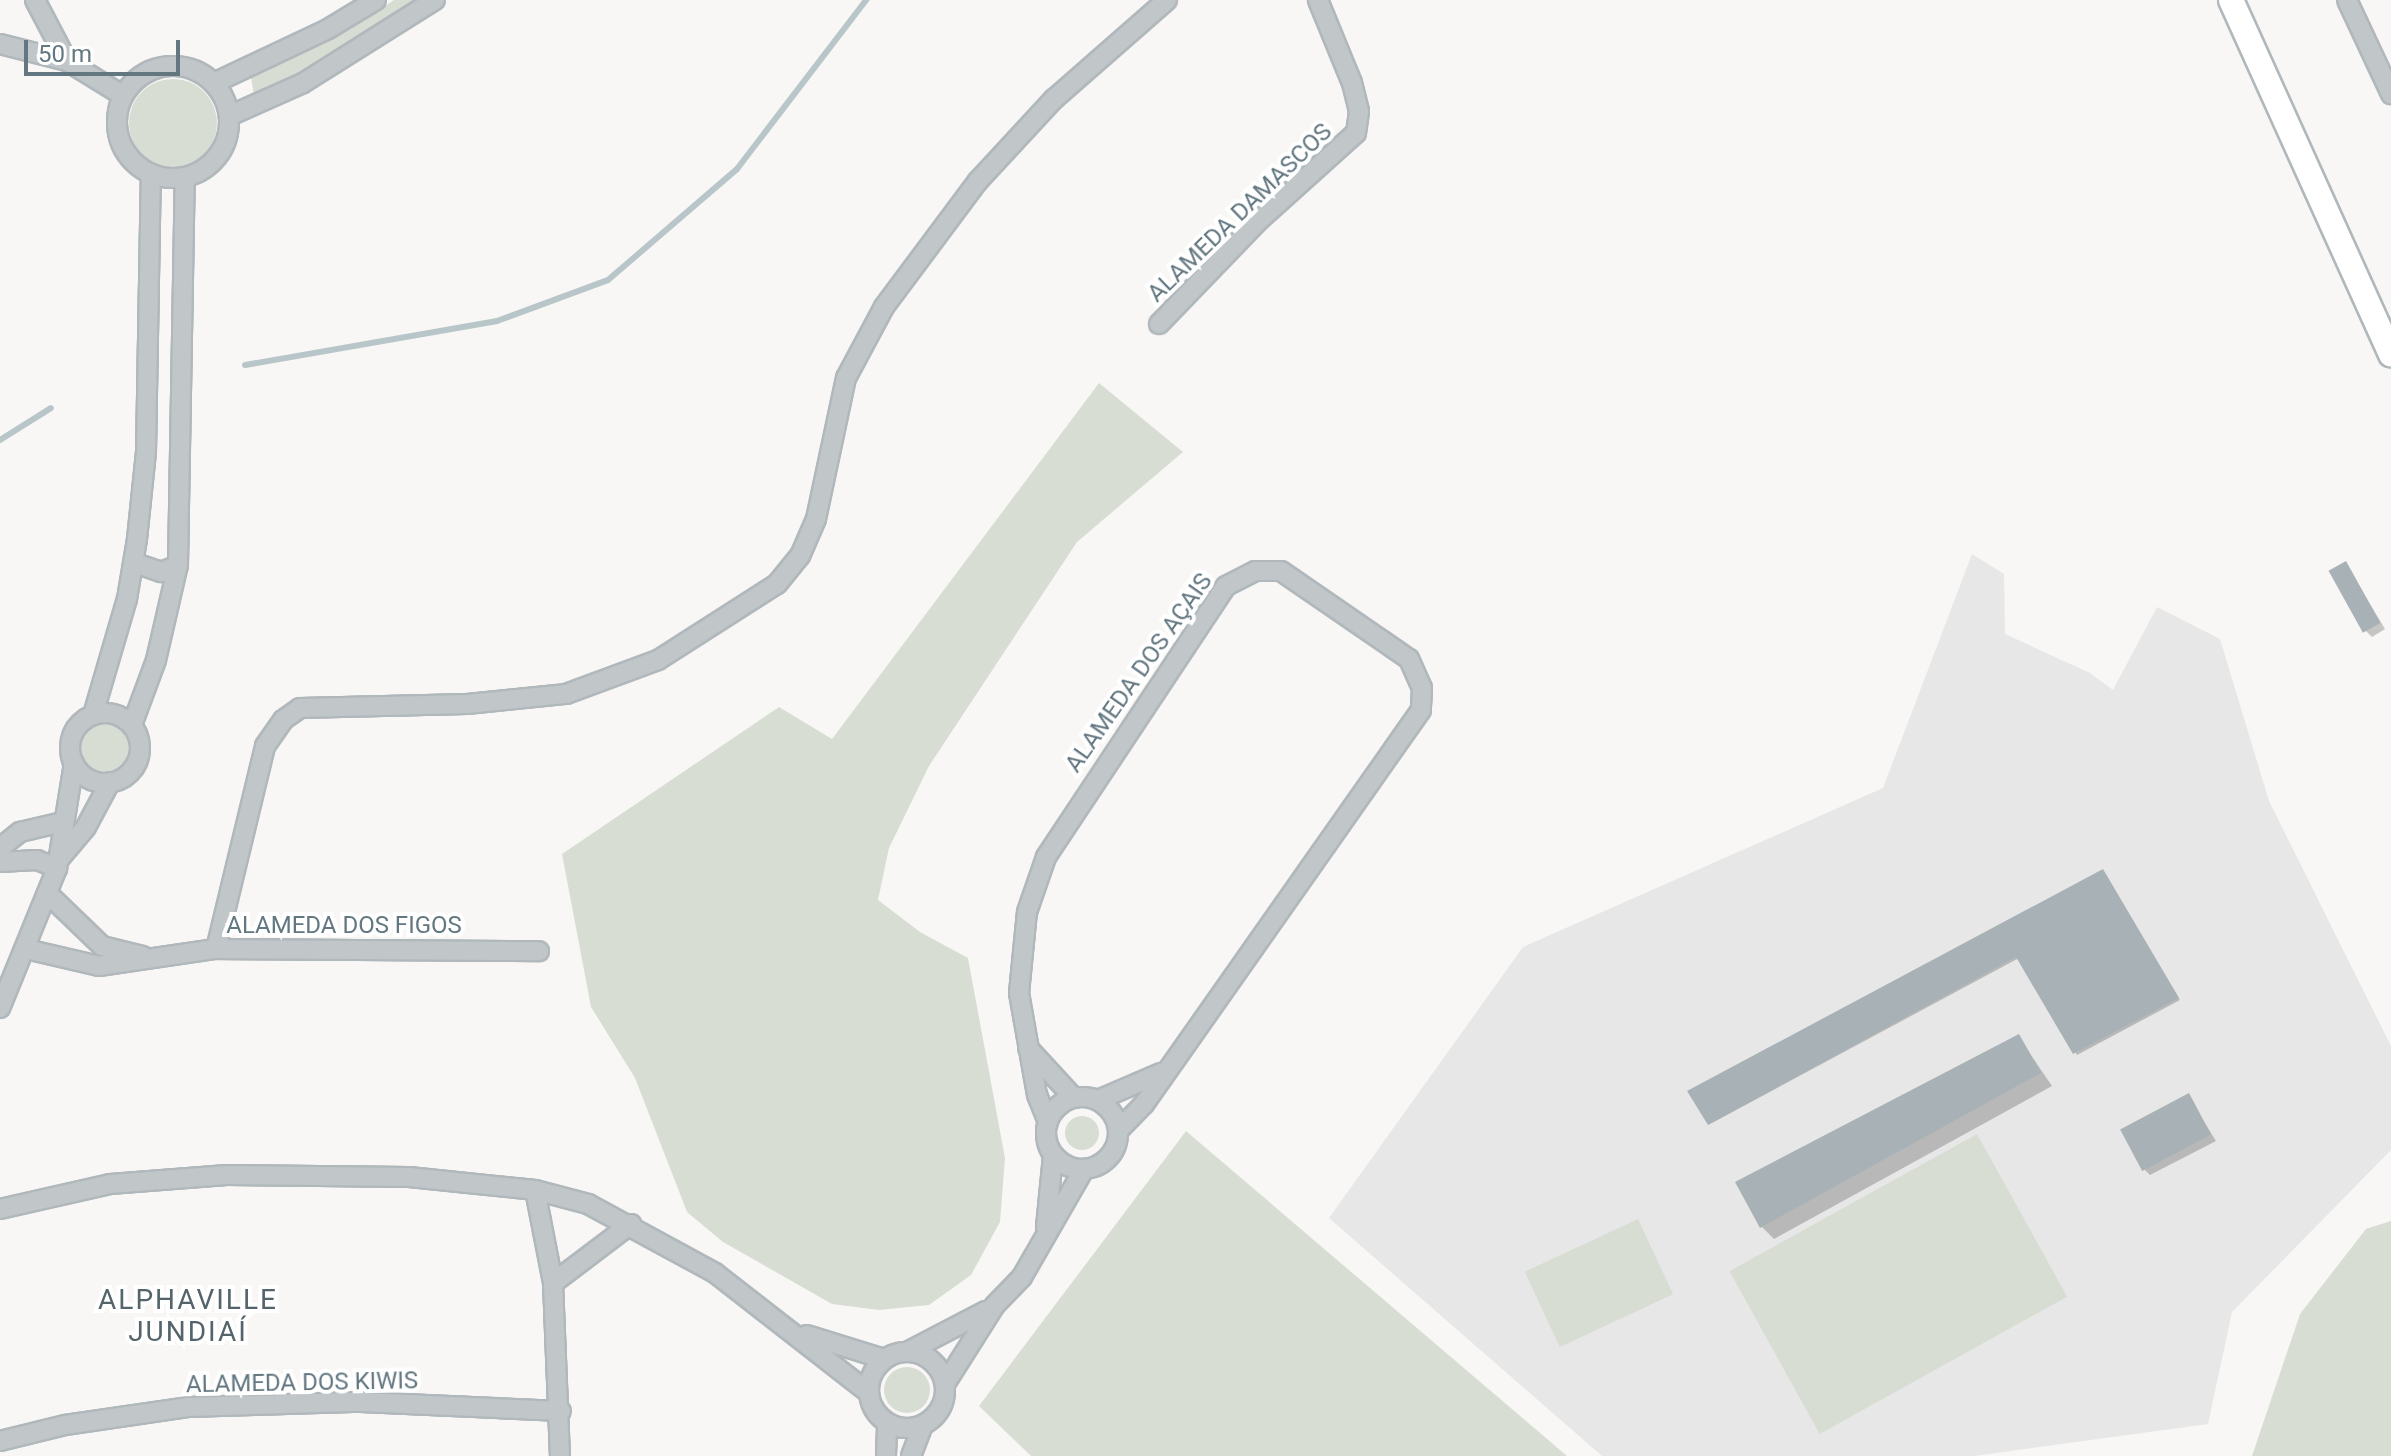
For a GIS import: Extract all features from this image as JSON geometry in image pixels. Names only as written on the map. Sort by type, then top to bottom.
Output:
[{"type":"main road","points":[[2231,0],[2391,355]]},
{"type":"street","points":[[35,0],[67,61]]},
{"type":"street","points":[[214,83],[328,29],[376,0]]},
{"type":"street","points":[[229,116],[303,83],[435,0]]},
{"type":"street","points":[[216,949],[265,746],[283,720],[300,708],[467,704],[566,694],[658,660],[777,584],[800,556],[816,519],[846,378],[884,307],[978,181],[1054,99],[1167,0]]},
{"type":"street","name":"ALAMEDA DAMASCOS","points":[[1159,324],[1246,233],[1356,133],[1359,111],[1352,83],[1318,0]]},
{"type":"street","points":[[2347,0],[2391,94]]},
{"type":"street","points":[[0,44],[67,61],[122,95]]},
{"type":"street","points":[[155,68],[186,68],[214,83],[229,116],[223,148],[213,161],[185,177],[151,174],[123,149],[116,113],[122,95],[155,68]]},
{"type":"street","points":[[0,1008],[59,863],[74,763],[71,740],[93,715],[135,563],[146,452],[151,174]]},
{"type":"street","points":[[132,725],[156,660],[178,565],[185,177]]},
{"type":"street","points":[[135,563],[161,572],[178,565]]},
{"type":"street","name":"ALAMEDA DOS AÇAIS","points":[[1048,1122],[1026,1046],[1019,993],[1022,940],[1035,884],[1059,831],[1226,586],[1255,571],[1281,571],[1409,659],[1422,688],[1421,710],[1144,1104],[1119,1130]]},
{"type":"street","points":[[74,763],[89,779],[110,782],[128,774],[138,758],[139,740],[132,725],[114,714],[93,715]]},
{"type":"street","points":[[59,863],[86,827],[110,782]]},
{"type":"street","points":[[0,848],[20,832],[63,822]]},
{"type":"street","points":[[0,862],[37,860],[59,863]]},
{"type":"street","name":"ALAMEDA DOS FIGOS","points":[[48,894],[102,946],[149,958]]},
{"type":"street","name":"ALAMEDA DOS FIGOS","points":[[26,949],[99,966],[216,949],[539,951]]},
{"type":"street","points":[[1026,1046],[1074,1098]]},
{"type":"street","points":[[1045,1233],[1053,1155],[1048,1122],[1053,1111],[1074,1098],[1098,1100],[1134,1089],[1167,1069]]},
{"type":"street","points":[[911,1456],[923,1425],[941,1408],[945,1384],[995,1305],[1022,1277],[1084,1169],[1113,1152],[1119,1130],[1108,1108],[1098,1100]]},
{"type":"street","points":[[1053,1155],[1084,1169]]},
{"type":"street","points":[[0,1209],[21,1201],[110,1184],[227,1175],[409,1177],[535,1190],[588,1204],[631,1224],[715,1273],[868,1392]]},
{"type":"street","points":[[535,1190],[553,1283],[561,1411],[560,1456]]},
{"type":"street","points":[[0,1192],[21,1201]]},
{"type":"street","points":[[553,1283],[631,1224]]},
{"type":"street","points":[[793,1331],[884,1359],[909,1351],[995,1305]]},
{"type":"street","points":[[909,1351],[933,1361],[945,1384]]},
{"type":"street","points":[[884,1359],[870,1380],[868,1392],[871,1404],[887,1423],[911,1428],[923,1425]]},
{"type":"street","name":"ALAMEDA DOS KIWIS","points":[[0,1441],[65,1425],[188,1407],[361,1402],[561,1411]]},
{"type":"street","points":[[886,1456],[887,1423]]},
{"type":"shaded area","points":[[394,0],[424,0],[321,65],[254,96],[251,77],[349,30]]},
{"type":"shaded area","points":[[173,79],[190,82],[204,92],[214,106],[217,123],[214,140],[204,154],[190,164],[173,167],[156,164],[142,154],[132,140],[129,123],[132,106],[142,92],[156,82]]},
{"type":"shaded area","points":[[1099,383],[1183,452],[1077,542],[929,766],[889,848],[878,900],[920,932],[968,958],[1005,1158],[1000,1222],[971,1275],[929,1305],[879,1310],[832,1304],[723,1242],[687,1212],[635,1078],[591,1007],[562,854],[779,707],[832,739]]},
{"type":"shaded area","points":[[1972,554],[2004,574],[2005,634],[2090,673],[2113,690],[2157,607],[2220,639],[2269,801],[2391,1046],[2391,1150],[2232,1312],[2208,1424],[1974,1456],[1602,1456],[1329,1218],[1523,947],[1883,788]]},
{"type":"shaded area","points":[[106,722],[124,730],[132,748],[124,766],[106,774],[88,766],[80,748],[88,730]]},
{"type":"shaded area","points":[[1082,1116],[1094,1121],[1099,1133],[1094,1145],[1082,1150],[1070,1145],[1065,1133],[1070,1121]]},
{"type":"shaded area","points":[[1186,1131],[1567,1456],[1031,1456],[979,1406]]},
{"type":"shaded area","points":[[1977,1134],[2067,1297],[1820,1434],[1729,1271]]},
{"type":"shaded area","points":[[1638,1219],[1673,1294],[1560,1347],[1525,1272]]},
{"type":"shaded area","points":[[2391,1221],[2391,1456],[2252,1456],[2300,1314],[2366,1229]]},
{"type":"shaded area","points":[[907,1367],[923,1374],[930,1390],[923,1406],[907,1413],[891,1406],[884,1390],[891,1374]]},
{"type":"building","points":[[2346,561],[2380,623],[2363,633],[2329,571]]},
{"type":"building","points":[[2103,869],[2179,998],[2073,1054],[2016,957],[1708,1125],[1687,1091]]},
{"type":"building","points":[[2019,1034],[2041,1073],[1760,1228],[1735,1182]]},
{"type":"building","points":[[2189,1093],[2211,1134],[2142,1171],[2120,1130]]},
{"type":"waterway","points":[[245,365],[497,321],[608,280],[737,169],[866,0]]},
{"type":"waterway","points":[[0,440],[51,408]]},
{"type":"district","name":"ALPHAVILLE JUNDIAÍ","points":[[188,1316]]}]
